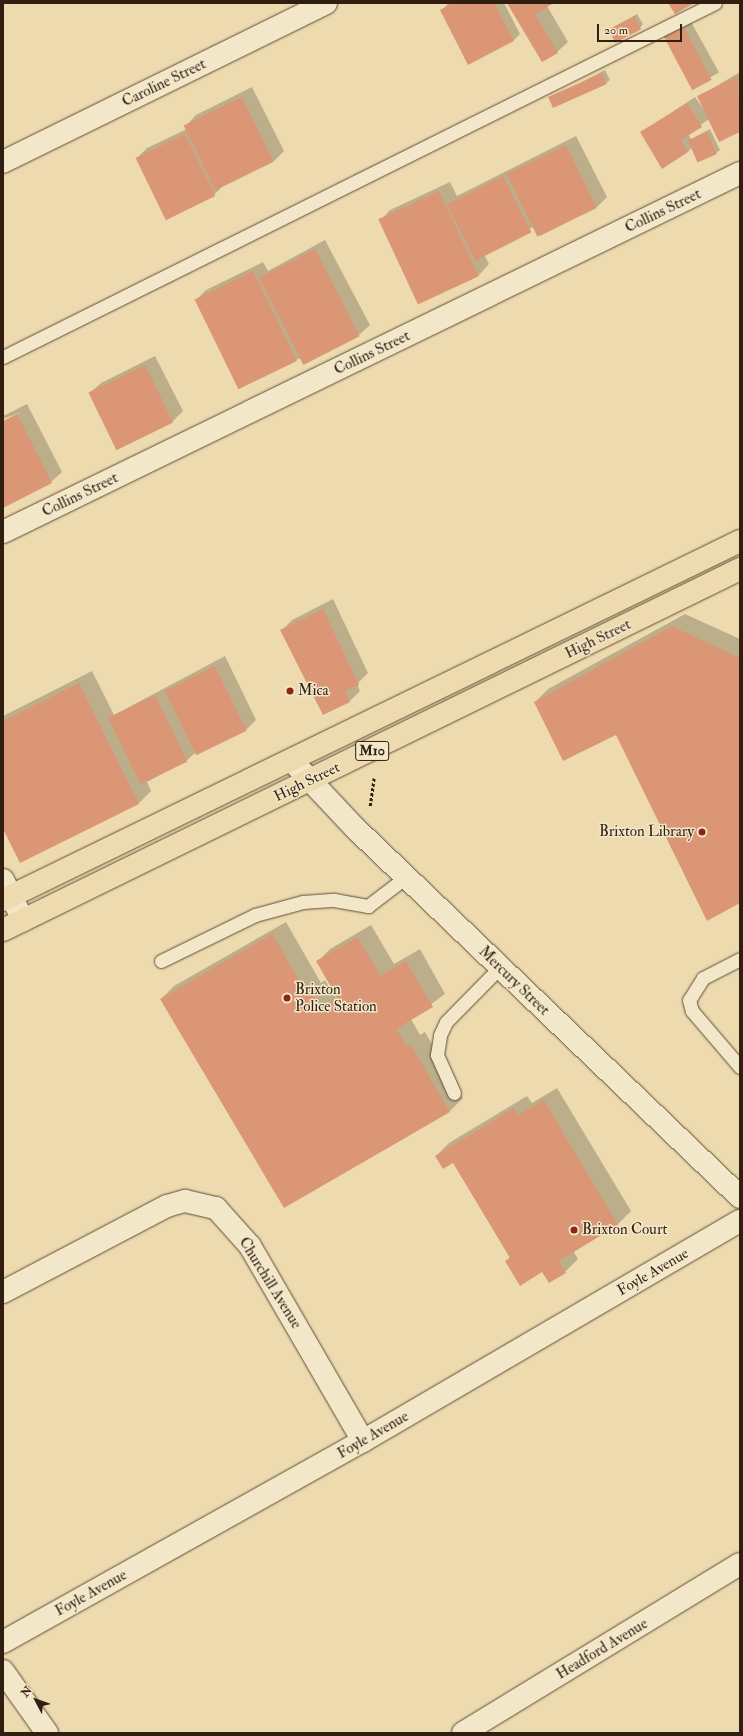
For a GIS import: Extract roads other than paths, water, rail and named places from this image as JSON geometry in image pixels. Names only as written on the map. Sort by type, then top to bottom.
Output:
[{"type":"main road","name":"High Street","points":[[5,892],[292,761],[740,541]]},
{"type":"main road","name":"High Street","points":[[3,930],[309,782],[740,569]]},
{"type":"street","name":"Caroline Street","points":[[3,162],[326,3]]},
{"type":"street","name":"Collins Street","points":[[3,532],[740,173]]},
{"type":"street","name":"Mercury Street","points":[[292,761],[309,782],[406,877],[740,1197]]},
{"type":"street","points":[[5,892],[23,920]]},
{"type":"street","name":"Churchill Avenue","points":[[3,1292],[167,1206],[185,1201],[216,1208],[250,1246],[364,1441]]},
{"type":"street","name":"Foyle Avenue","points":[[3,1642],[364,1441],[740,1221]]},
{"type":"street","name":"Headford Avenue","points":[[463,1733],[740,1564]]},
{"type":"street","points":[[3,1671],[47,1733]]},
{"type":"lane","points":[[3,357],[715,3]]},
{"type":"lane","points":[[161,961],[255,915],[303,902],[334,900],[368,906],[406,877]]},
{"type":"lane","points":[[740,960],[703,978],[689,1000],[692,1011],[740,1067]]},
{"type":"lane","points":[[454,1093],[437,1055],[440,1035],[446,1022],[500,968]]},
{"type":"place","name":"Mica","points":[[290,691]]},
{"type":"place","name":"Brixton Library","points":[[702,832]]},
{"type":"place","name":"Brixton Police Station","points":[[287,998]]},
{"type":"place","name":"Brixton Court","points":[[574,1230]]}]
